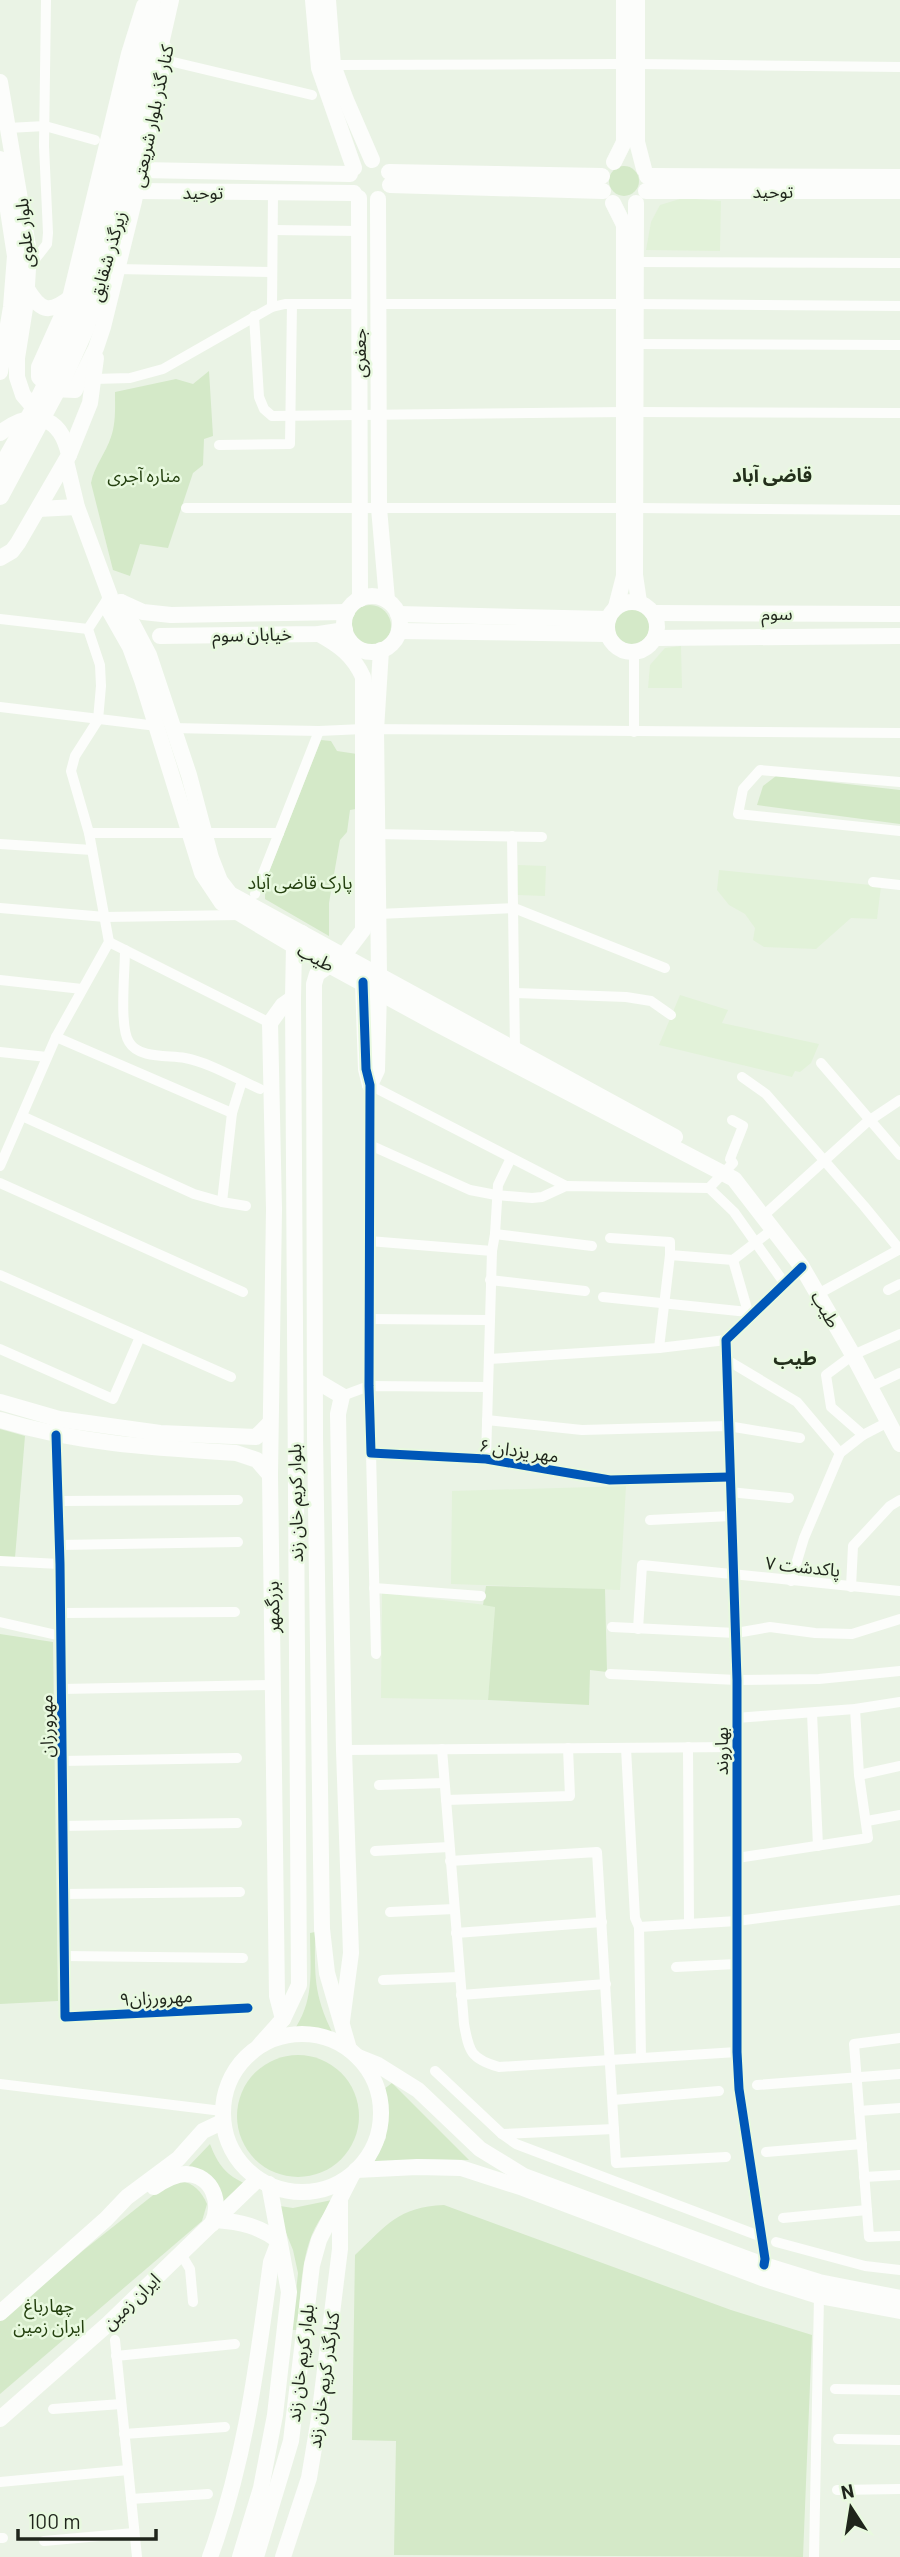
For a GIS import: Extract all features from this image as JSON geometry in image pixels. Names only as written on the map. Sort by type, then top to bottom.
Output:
[{"type":"main road","name":"کنار گذر بلوار شریعتی","points":[[145,0],[129,54],[70,299],[53,340],[42,356],[42,381],[61,391],[75,390],[96,348],[141,170],[176,0]]},
{"type":"main road","name":"زیرگذر شقایق","points":[[0,470],[29,422],[42,381],[73,322],[88,278],[108,201],[152,0]]},
{"type":"main road","name":"زیرگذر شقایق","points":[[0,496],[57,392],[85,329],[124,202],[170,0]]},
{"type":"main road","points":[[313,0],[319,68],[352,171],[350,187],[356,195],[371,201],[383,196],[389,178],[385,166],[365,160],[352,171]]},
{"type":"main road","points":[[328,0],[333,65],[372,160]]},
{"type":"main road","points":[[624,0],[643,185],[630,304],[630,508],[639,603]]},
{"type":"main road","points":[[630,412],[636,344],[624,225],[606,190],[605,169],[614,162],[624,142],[637,0]]},
{"type":"main road","name":"بلوار علوی","points":[[0,82],[29,252],[27,289],[16,368],[23,395],[43,419],[60,430],[67,454]]},
{"type":"main road","name":"بلوار علوی","points":[[0,159],[3,196],[15,256],[11,307],[0,372]]},
{"type":"main road","points":[[614,162],[632,160],[643,185]]},
{"type":"main road","name":"توحید","points":[[141,170],[352,171]]},
{"type":"main road","points":[[754,184],[900,177]]},
{"type":"main road","points":[[389,178],[606,190],[629,205],[643,185]]},
{"type":"main road","name":"توحید","points":[[643,185],[754,184],[900,191]]},
{"type":"main road","name":"توحید","points":[[136,191],[356,195]]},
{"type":"main road","name":"جعفری","points":[[356,195],[360,304],[360,598]]},
{"type":"main road","name":"جعفری","points":[[378,199],[379,508],[387,600]]},
{"type":"main road","points":[[27,289],[35,302],[42,307],[54,308],[70,299]]},
{"type":"main road","points":[[0,568],[38,509],[90,403],[96,348]]},
{"type":"main road","points":[[4,430],[28,419],[43,419]]},
{"type":"main road","name":"طیب","points":[[67,454],[77,507],[116,599],[149,655],[149,678]]},
{"type":"main road","points":[[38,509],[77,507]]},
{"type":"main road","points":[[399,631],[610,620],[630,601],[639,603],[653,613],[657,621],[655,638],[642,650],[634,652],[617,648],[610,620],[624,576],[630,508]]},
{"type":"main road","points":[[378,596],[387,600],[398,614],[399,631],[389,646],[381,650],[363,650],[349,639],[345,631],[347,612],[360,598],[378,596]]},
{"type":"main road","name":"طیب","points":[[116,599],[109,610],[149,678],[165,727],[189,775],[202,873],[222,903],[242,915],[298,939],[344,955],[513,1057],[685,1155],[703,1161],[734,1179],[802,1267],[900,1444]]},
{"type":"main road","name":"خیابان سوم","points":[[116,599],[143,612],[171,615],[347,612]]},
{"type":"main road","name":"سوم","points":[[653,613],[900,614]]},
{"type":"main road","points":[[756,613],[756,637]]},
{"type":"main road","points":[[398,614],[495,626]]},
{"type":"main road","points":[[849,614],[850,637]]},
{"type":"main road","points":[[149,655],[171,615]]},
{"type":"main road","points":[[248,633],[249,615]]},
{"type":"main road","name":"خیابان سوم","points":[[160,636],[319,634],[345,631]]},
{"type":"main road","points":[[314,988],[317,974],[344,955],[363,930],[370,834],[369,729],[363,677],[348,653],[319,634]]},
{"type":"main road","name":"سوم","points":[[655,638],[900,636]]},
{"type":"main road","points":[[369,729],[381,650]]},
{"type":"main road","name":"طیب","points":[[197,833],[220,881],[230,894],[298,939],[330,965],[363,982],[374,1000],[513,1057]]},
{"type":"main road","points":[[370,834],[378,914],[379,974]]},
{"type":"main road","name":"بلوار کریم خان زند","points":[[259,2046],[283,2020],[299,1986],[293,992],[298,939]]},
{"type":"main road","points":[[270,1023],[300,982],[308,982],[314,988]]},
{"type":"main road","name":"بلوار کریم خان زند","points":[[314,988],[315,1380],[322,1929],[327,1973],[353,2053]]},
{"type":"main road","points":[[370,1085],[377,1070],[374,1000]]},
{"type":"main road","name":"بزرگمهر","points":[[270,1023],[266,1091],[273,1268],[270,1423],[272,1685],[277,1996],[283,2020]]},
{"type":"main road","points":[[273,1268],[295,1216]]},
{"type":"main road","points":[[315,1380],[342,1396],[338,1414],[344,1750],[351,1953],[342,2024]]},
{"type":"main road","points":[[0,1402],[59,1419],[154,1440],[236,1453],[257,1460],[270,1475]]},
{"type":"main road","points":[[0,1420],[93,1443],[256,1437],[270,1423]]},
{"type":"main road","points":[[353,2053],[370,2073],[377,2087],[381,2118],[372,2148],[355,2171],[335,2184],[316,2190],[295,2191],[264,2182],[248,2171],[232,2151],[222,2116],[231,2078],[240,2063],[259,2046],[294,2034],[313,2035],[332,2040],[418,2090],[480,2149],[524,2176],[819,2283],[900,2298]]},
{"type":"main road","points":[[0,2313],[127,2197],[178,2159],[203,2131],[222,2116]]},
{"type":"main road","points":[[355,2171],[418,2167],[461,2168],[523,2188],[762,2278],[819,2296],[900,2311]]},
{"type":"main road","name":"بلوار کریم خان زند","points":[[256,2557],[291,2441],[312,2265],[319,2240],[355,2171]]},
{"type":"main road","points":[[106,2219],[165,2180],[185,2174],[200,2178],[211,2186],[217,2206],[214,2222],[250,2224],[279,2241],[271,2262],[248,2424],[210,2557]]},
{"type":"main road","name":"بلوار کریم خان زند","points":[[240,2557],[261,2488],[275,2415],[289,2292],[264,2182]]},
{"type":"main road","name":"ایران زمین","points":[[0,2419],[108,2324],[214,2222],[264,2182]]},
{"type":"main road","name":"کنارگذر کریم خان زند","points":[[283,2557],[309,2478],[320,2418],[340,2249],[340,2198]]},
{"type":"street","points":[[29,267],[47,244],[46,0]]},
{"type":"street","points":[[164,60],[312,95]]},
{"type":"street","points":[[333,65],[900,67]]},
{"type":"street","points":[[8,128],[45,126],[95,140]]},
{"type":"street","points":[[272,192],[272,307]]},
{"type":"street","points":[[273,230],[359,231]]},
{"type":"street","points":[[636,262],[900,262]]},
{"type":"street","points":[[117,269],[272,272]]},
{"type":"street","points":[[219,445],[290,444],[292,304]]},
{"type":"street","points":[[94,379],[131,378],[163,369],[272,307],[292,304],[360,304]]},
{"type":"street","points":[[378,304],[900,306]]},
{"type":"street","points":[[254,316],[260,404],[272,416],[630,412],[900,413]]},
{"type":"street","points":[[636,344],[900,345]]},
{"type":"street","points":[[186,508],[900,510]]},
{"type":"street","points":[[89,629],[116,599]]},
{"type":"street","points":[[0,619],[89,629]]},
{"type":"street","points":[[0,1166],[3,1150],[22,1116],[56,1037],[109,942],[89,833],[71,771],[75,756],[98,720],[100,665],[89,629]]},
{"type":"street","points":[[634,652],[634,732]]},
{"type":"street","points":[[0,708],[165,727],[319,731],[369,729],[900,733]]},
{"type":"street","points":[[256,894],[319,731]]},
{"type":"street","points":[[900,782],[760,770],[743,789],[738,814],[900,831]]},
{"type":"street","points":[[89,833],[279,833]]},
{"type":"street","points":[[370,834],[542,837]]},
{"type":"street","points":[[512,836],[516,993],[513,1057]]},
{"type":"street","points":[[0,844],[92,850]]},
{"type":"street","points":[[873,881],[900,885]]},
{"type":"street","points":[[0,908],[105,917],[242,915]]},
{"type":"street","points":[[378,914],[514,908],[665,968]]},
{"type":"street","points":[[109,942],[270,1023]]},
{"type":"street","points":[[125,950],[124,1012],[126,1036],[130,1045],[139,1052],[188,1058],[266,1091]]},
{"type":"street","points":[[0,980],[82,989]]},
{"type":"street","points":[[516,993],[626,997],[651,1001],[671,1015]]},
{"type":"street","points":[[56,1037],[232,1113]]},
{"type":"street","points":[[0,1052],[47,1057]]},
{"type":"street","points":[[821,1063],[900,1155]]},
{"type":"street","points":[[742,1077],[766,1094],[900,1250],[818,1294]]},
{"type":"street","points":[[222,1202],[232,1113],[242,1082]]},
{"type":"street","points":[[376,1654],[369,1386],[370,1085],[566,1186]]},
{"type":"street","points":[[670,1255],[733,1260],[756,1242],[768,1222],[824,1160],[869,1121],[899,1101]]},
{"type":"street","points":[[22,1116],[194,1194],[246,1206]]},
{"type":"street","points":[[370,1145],[470,1190],[496,1195],[542,1197],[566,1186],[709,1188],[733,1163],[730,1159],[743,1126],[732,1120]]},
{"type":"street","points":[[486,1459],[490,1280],[496,1195],[511,1158]]},
{"type":"street","points":[[0,1182],[243,1292]]},
{"type":"street","points":[[709,1188],[734,1212],[785,1284]]},
{"type":"street","points":[[495,1234],[592,1246]]},
{"type":"street","points":[[610,1238],[670,1242],[659,1348]]},
{"type":"street","points":[[369,1241],[492,1251]]},
{"type":"street","points":[[733,1260],[751,1314]]},
{"type":"street","points":[[489,1359],[659,1348],[726,1340],[802,1267]]},
{"type":"street","points":[[0,1275],[231,1377]]},
{"type":"street","points":[[490,1280],[585,1291]]},
{"type":"street","points":[[888,1290],[900,1284]]},
{"type":"street","points":[[603,1297],[751,1314]]},
{"type":"street","points":[[369,1319],[489,1320]]},
{"type":"street","points":[[863,1435],[831,1407],[826,1375],[853,1355],[900,1334]]},
{"type":"street","points":[[0,1349],[113,1399],[140,1337]]},
{"type":"street","name":"بهاروند","points":[[726,1340],[737,1680],[737,2052],[739,2089],[764,2265]]},
{"type":"street","points":[[727,1360],[797,1402],[840,1453]]},
{"type":"street","points":[[870,1387],[900,1373]]},
{"type":"street","points":[[342,1396],[369,1386],[488,1387]]},
{"type":"street","points":[[487,1420],[582,1430],[728,1426],[800,1438]]},
{"type":"street","points":[[791,1581],[804,1538],[840,1453],[863,1435],[888,1422]]},
{"type":"street","name":"مهرورزان","points":[[57,1435],[65,2017]]},
{"type":"street","name":"مهر یزدان ۶","points":[[371,1453],[486,1459],[610,1480],[729,1477]]},
{"type":"street","points":[[730,1492],[789,1498]]},
{"type":"street","points":[[59,1501],[238,1500]]},
{"type":"street","points":[[851,1587],[853,1546],[890,1506],[900,1500]]},
{"type":"street","points":[[650,1520],[731,1517]]},
{"type":"street","points":[[60,1545],[238,1542]]},
{"type":"street","points":[[0,1561],[60,1563]]},
{"type":"street","name":"پاکدشت ۷","points":[[638,1629],[642,1565],[900,1591]]},
{"type":"street","points":[[374,1588],[481,1596]]},
{"type":"street","points":[[61,1613],[235,1612]]},
{"type":"street","points":[[612,1627],[736,1633],[770,1627],[815,1633],[852,1634],[900,1619]]},
{"type":"street","points":[[0,1622],[61,1636]]},
{"type":"street","points":[[610,1674],[737,1680],[819,1679],[900,1671]]},
{"type":"street","points":[[62,1689],[272,1685]]},
{"type":"street","points":[[736,1718],[855,1709],[900,1702]]},
{"type":"street","points":[[737,1858],[868,1838],[859,1775],[855,1709]]},
{"type":"street","points":[[812,1713],[818,1846]]},
{"type":"street","points":[[688,1747],[689,1924]]},
{"type":"street","points":[[344,1750],[737,1747]]},
{"type":"street","points":[[446,1800],[570,1796],[568,1748]]},
{"type":"street","points":[[626,1748],[635,1918],[639,1927],[641,2058]]},
{"type":"street","points":[[442,1749],[461,1995],[468,2046],[481,2062],[499,2067],[737,2052]]},
{"type":"street","points":[[62,1761],[237,1758]]},
{"type":"street","points":[[859,1775],[900,1766]]},
{"type":"street","points":[[379,1785],[444,1783]]},
{"type":"street","points":[[867,1821],[900,1815]]},
{"type":"street","points":[[63,1826],[237,1823]]},
{"type":"street","points":[[375,1851],[449,1847]]},
{"type":"street","points":[[450,1861],[597,1852],[616,2163],[726,2157]]},
{"type":"street","points":[[64,1894],[240,1892]]},
{"type":"street","points":[[639,1927],[737,1921],[900,1900]]},
{"type":"street","points":[[390,1912],[454,1909]]},
{"type":"street","points":[[456,1933],[602,1922]]},
{"type":"street","points":[[65,1956],[243,1958]]},
{"type":"street","points":[[677,1967],[736,1964]]},
{"type":"street","points":[[383,1980],[459,1977]]},
{"type":"street","points":[[461,1995],[606,1984]]},
{"type":"street","name":"مهرورزان۹","points":[[65,2017],[248,2008]]},
{"type":"street","points":[[900,2038],[854,2044],[869,2237],[900,2236]]},
{"type":"street","points":[[435,2071],[516,2144],[762,2237]]},
{"type":"street","points":[[758,2085],[900,2074]]},
{"type":"street","points":[[0,2084],[222,2116]]},
{"type":"street","points":[[612,2100],[719,2091]]},
{"type":"street","points":[[859,2111],[900,2108]]},
{"type":"street","points":[[502,2134],[614,2129]]},
{"type":"street","points":[[766,2152],[862,2144]]},
{"type":"street","points":[[864,2177],[900,2175]]},
{"type":"street","points":[[783,2218],[867,2210]]},
{"type":"street","points":[[776,2242],[865,2266],[900,2270]]},
{"type":"street","points":[[181,2254],[190,2269],[193,2302]]},
{"type":"street","points":[[814,2557],[819,2296]]},
{"type":"street","points":[[115,2340],[137,2557]]},
{"type":"street","points":[[116,2356],[234,2344]]},
{"type":"street","points":[[835,2389],[900,2390]]},
{"type":"street","points":[[53,2409],[121,2404]]},
{"type":"street","points":[[124,2434],[225,2427]]},
{"type":"street","points":[[838,2439],[900,2440]]},
{"type":"street","points":[[0,2482],[128,2470]]},
{"type":"street","points":[[837,2490],[900,2489]]},
{"type":"street","points":[[131,2499],[208,2494]]},
{"type":"street","points":[[44,2541],[134,2533]]},
{"type":"shaded area","points":[[683,198],[721,201],[720,251],[646,250],[651,222],[660,205]]},
{"type":"shaded area","points":[[681,646],[682,688],[648,688],[650,665],[665,648]]},
{"type":"shaded area","points":[[518,865],[546,866],[545,896],[517,895]]},
{"type":"shaded area","points":[[719,870],[881,886],[877,919],[851,918],[816,949],[764,947],[753,940],[755,928],[745,914],[729,905],[717,890]]},
{"type":"shaded area","points":[[680,995],[728,1010],[722,1023],[819,1044],[811,1063],[800,1072],[795,1071],[792,1077],[659,1045]]},
{"type":"shaded area","points":[[626,1486],[620,1590],[451,1584],[452,1491]]},
{"type":"shaded area","points":[[382,1593],[495,1606],[488,1700],[381,1698]]},
{"type":"green space","points":[[624,166],[635,170],[639,181],[635,192],[624,196],[613,192],[609,181],[613,170]]},
{"type":"green space","name":"مناره آجری","points":[[209,371],[213,436],[204,439],[203,465],[193,473],[168,548],[140,544],[130,576],[113,570],[91,483],[113,432],[115,392],[176,379],[193,384]]},
{"type":"green space","points":[[370,605],[385,611],[391,626],[385,641],[370,647],[355,641],[349,626],[355,611]]},
{"type":"green space","points":[[631,606],[644,612],[650,625],[644,638],[631,644],[618,638],[612,625],[618,612]]},
{"type":"green space","name":"پارک قاضی آباد","points":[[321,740],[331,741],[337,751],[357,754],[356,809],[350,810],[347,832],[340,840],[329,903],[329,936],[265,899],[265,882]]},
{"type":"green space","points":[[776,776],[900,790],[900,824],[757,805],[763,786]]},
{"type":"green space","points":[[0,1429],[25,1436],[15,1558],[0,1558]]},
{"type":"green space","points":[[486,1586],[605,1589],[607,1672],[590,1670],[589,1705],[488,1700],[495,1607],[483,1605]]},
{"type":"green space","points":[[0,1634],[53,1642],[58,2001],[0,2004]]},
{"type":"green space","points":[[315,1932],[316,1984],[333,2034],[313,2028],[296,2027],[309,1993],[310,1933]]},
{"type":"green space","points":[[298,2055],[321,2060],[341,2073],[354,2093],[359,2116],[354,2139],[341,2159],[321,2172],[298,2177],[275,2172],[255,2159],[242,2139],[237,2116],[242,2093],[255,2073],[275,2060]]},
{"type":"green space","points":[[392,2083],[469,2160],[419,2159],[370,2170],[386,2138],[384,2089]]},
{"type":"green space","points":[[210,2144],[224,2168],[246,2184],[224,2205],[212,2179],[202,2171],[188,2167]]},
{"type":"green space","name":"چهارباغ ایران زمین","points":[[180,2181],[193,2186],[205,2199],[207,2204],[202,2221],[0,2394],[0,2321],[166,2185]]},
{"type":"green space","points":[[332,2200],[317,2224],[306,2252],[297,2330],[292,2330],[298,2273],[293,2250],[278,2213],[280,2206],[293,2208]]},
{"type":"green space","points":[[444,2205],[731,2310],[812,2335],[803,2557],[394,2555],[396,2441],[352,2440],[355,2255],[385,2227],[404,2214],[428,2206]]},
{"type":"cycle path","points":[[363,982],[366,1069],[370,1085],[371,1453],[486,1459],[610,1480],[729,1477]]},
{"type":"cycle path","points":[[764,2265],[739,2089],[737,2052],[737,1680],[726,1340],[802,1267]]},
{"type":"cycle path","points":[[56,1435],[65,2017],[248,2008]]},
{"type":"district","name":"قاضی آباد","points":[[772,474]]},
{"type":"district","name":"طیب","points":[[795,1357]]}]
